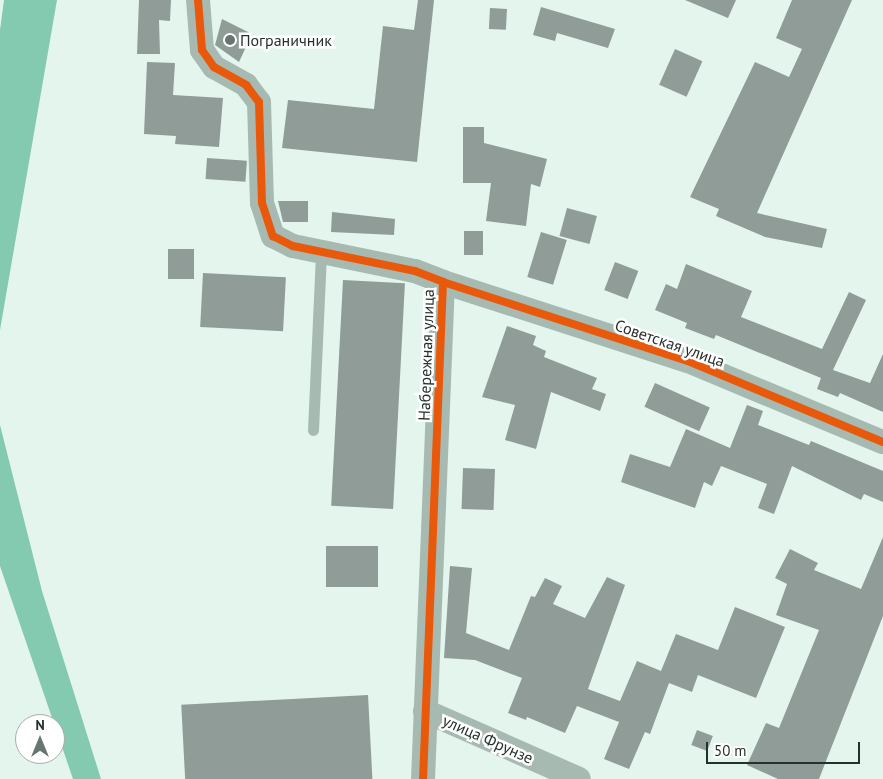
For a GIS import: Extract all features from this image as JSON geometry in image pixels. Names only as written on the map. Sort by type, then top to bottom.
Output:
[{"type":"street","name":"Набережная улица","points":[[198,0],[202,50],[214,67],[246,85],[259,102],[262,203],[273,236],[321,252],[414,271],[443,282],[424,711],[423,779]]},
{"type":"street","name":"Советская улица","points":[[443,282],[688,361],[883,442]]},
{"type":"street","name":"улица Фрунзе","points":[[424,711],[579,779]]},
{"type":"lane","points":[[313,430],[321,252]]},
{"type":"shaded area","points":[[4,0],[57,0],[0,330],[0,30]]},
{"type":"shaded area","points":[[0,425],[42,591],[101,779],[73,779],[65,756],[65,714],[51,714],[0,566]]},
{"type":"building","points":[[139,0],[171,0],[170,21],[159,20],[160,54],[137,54]]},
{"type":"building","points":[[418,0],[434,0],[417,162],[282,148],[288,100],[374,109],[383,26],[414,30]]},
{"type":"building","points":[[685,0],[736,0],[728,18]]},
{"type":"building","points":[[792,0],[852,0],[757,213],[827,229],[822,248],[765,237],[716,216],[719,209],[690,197],[755,62],[789,77],[802,49],[776,38]]},
{"type":"building","points":[[541,7],[615,29],[608,48],[557,33],[555,41],[533,35]]},
{"type":"building","points":[[490,8],[507,9],[506,30],[489,29]]},
{"type":"building","name":"Пограничник","points":[[222,19],[252,34],[239,62],[215,45]]},
{"type":"building","points":[[675,49],[702,61],[687,97],[659,85]]},
{"type":"building","points":[[147,62],[175,63],[173,95],[223,98],[219,147],[175,144],[176,136],[144,134]]},
{"type":"building","points":[[463,127],[484,127],[484,143],[547,159],[540,187],[531,184],[526,226],[486,221],[491,183],[463,183]]},
{"type":"building","points":[[207,158],[247,161],[245,182],[206,179]]},
{"type":"building","points":[[278,201],[308,201],[308,222],[283,222]]},
{"type":"building","points":[[567,208],[597,216],[589,244],[559,236]]},
{"type":"building","points":[[332,212],[395,219],[394,235],[331,232]]},
{"type":"building","points":[[464,231],[483,231],[483,255],[464,255]]},
{"type":"building","points":[[541,232],[567,240],[553,285],[527,277]]},
{"type":"building","points":[[168,249],[194,249],[194,279],[168,279]]},
{"type":"building","points":[[615,262],[638,271],[628,299],[604,290]]},
{"type":"building","points":[[686,264],[752,291],[741,317],[822,349],[849,292],[866,300],[833,370],[870,383],[883,354],[883,412],[840,393],[838,397],[817,389],[821,378],[716,335],[714,339],[685,328],[687,323],[655,310],[666,284],[677,289]]},
{"type":"building","points":[[203,273],[286,277],[283,331],[200,327]]},
{"type":"building","points":[[343,280],[405,283],[393,509],[331,506]]},
{"type":"building","points":[[507,326],[536,336],[533,345],[546,351],[544,357],[597,378],[592,389],[606,394],[600,411],[551,392],[536,449],[505,440],[515,405],[482,397]]},
{"type":"building","points":[[655,383],[710,407],[699,431],[644,407]]},
{"type":"building","points":[[747,405],[763,411],[758,425],[809,445],[811,441],[883,471],[883,502],[864,494],[861,500],[792,466],[774,514],[758,508],[767,484],[721,466],[712,486],[704,482],[695,508],[621,482],[630,454],[670,467],[686,429],[730,448]]},
{"type":"building","points":[[463,468],[495,469],[494,510],[462,509]]},
{"type":"building","points":[[883,537],[883,616],[819,779],[778,779],[747,765],[766,723],[779,728],[819,630],[776,615],[787,584],[775,578],[790,549],[818,563],[814,570],[861,589]]},
{"type":"building","points":[[326,546],[378,546],[378,587],[326,587]]},
{"type":"building","points":[[450,566],[472,568],[466,633],[509,650],[531,596],[535,597],[545,578],[562,586],[553,604],[585,618],[607,577],[625,585],[588,689],[620,701],[637,661],[661,671],[676,634],[718,650],[735,607],[785,627],[756,698],[698,675],[692,692],[669,683],[650,734],[645,732],[629,769],[604,759],[619,722],[577,706],[565,733],[527,717],[526,720],[508,713],[522,678],[475,660],[444,658]]},
{"type":"building","points":[[368,695],[372,779],[185,779],[181,705]]},
{"type":"building","points":[[697,730],[713,736],[707,751],[691,745]]},
{"type":"cycle path","points":[[198,0],[202,50],[214,67],[246,85],[259,102],[262,203],[273,236],[293,246],[415,271],[443,282],[423,779]]},
{"type":"cycle path","points":[[443,282],[688,361],[883,442]]},
{"type":"place","name":"Пограничник","points":[[230,40]]}]
